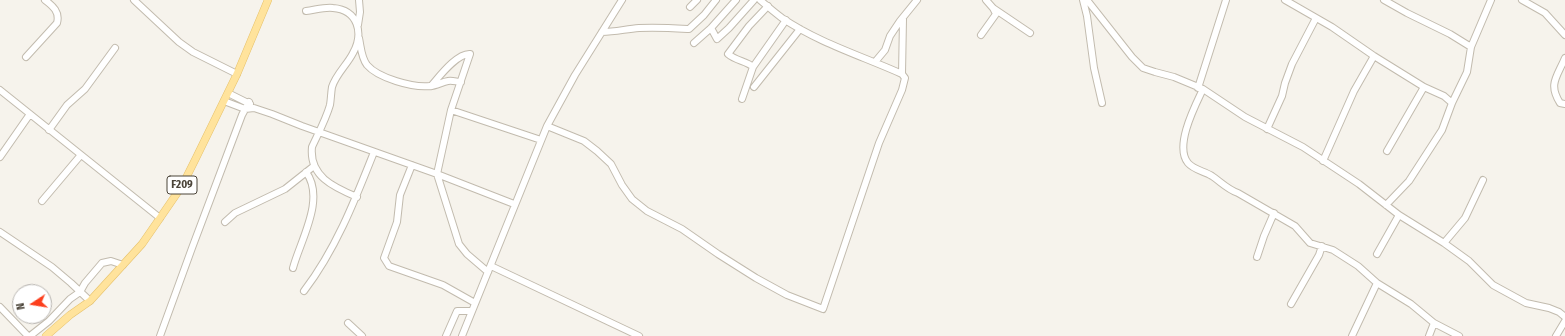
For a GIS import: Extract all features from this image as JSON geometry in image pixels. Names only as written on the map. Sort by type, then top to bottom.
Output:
[{"type":"main road","name":"F209","points":[[46,336],[70,315],[90,301],[123,265],[142,244],[182,186],[237,74],[268,0]]},
{"type":"street","points":[[26,57],[57,23],[59,17],[57,12],[45,0]]},
{"type":"street","points":[[134,0],[179,42],[194,52],[237,74]]},
{"type":"street","points":[[359,0],[359,35],[363,58],[367,66],[376,72],[406,85],[431,86],[448,81],[461,82]]},
{"type":"street","points":[[462,336],[514,204],[547,126],[575,75],[622,0]]},
{"type":"street","points":[[690,7],[697,0]]},
{"type":"street","points":[[602,32],[618,32],[639,28],[661,27],[689,29],[704,15],[716,0]]},
{"type":"street","points":[[694,43],[711,28],[736,0]]},
{"type":"street","points":[[711,28],[716,39],[729,28],[754,0]]},
{"type":"street","points":[[760,0],[800,29],[833,45],[902,74]]},
{"type":"street","points":[[875,62],[885,50],[890,36],[900,21],[917,0]]},
{"type":"street","points":[[981,35],[996,14],[986,0]]},
{"type":"street","points":[[1083,0],[1087,16],[1094,68],[1102,103]]},
{"type":"street","points":[[1087,0],[1132,57],[1144,68],[1174,77],[1200,89],[1245,117],[1303,147],[1342,172],[1399,216],[1444,243],[1469,261],[1493,285],[1526,303],[1549,308],[1559,312],[1565,317]]},
{"type":"street","points":[[1226,0],[1183,144],[1183,153],[1188,163],[1212,177],[1228,189],[1238,193],[1295,226],[1310,243],[1333,250],[1358,266],[1377,283],[1411,304],[1434,323],[1459,336]]},
{"type":"street","points":[[1285,0],[1424,87],[1444,96],[1452,103]]},
{"type":"street","points":[[1384,0],[1450,34],[1471,47]]},
{"type":"street","points":[[1386,205],[1409,181],[1442,130],[1452,103],[1467,72],[1471,47],[1491,0]]},
{"type":"street","points":[[1522,0],[1545,13],[1565,35]]},
{"type":"street","points":[[753,67],[750,64],[734,60],[728,54],[749,26],[768,6]]},
{"type":"street","points":[[306,11],[332,8],[343,10],[353,16],[358,25]]},
{"type":"street","points":[[993,8],[1030,33]]},
{"type":"street","points":[[1267,129],[1282,96],[1292,64],[1316,18]]},
{"type":"street","points":[[547,126],[584,141],[597,150],[611,164],[622,185],[632,199],[647,211],[682,229],[756,278],[787,295],[823,309],[879,143],[905,83],[905,78],[902,74],[903,19]]},
{"type":"street","points":[[742,99],[753,67],[786,20]]},
{"type":"street","points":[[754,87],[800,29]]},
{"type":"street","points":[[357,196],[342,191],[328,182],[318,172],[312,162],[312,147],[330,104],[332,86],[343,66],[354,53],[359,35]]},
{"type":"street","points":[[49,130],[67,105],[85,89],[115,48]]},
{"type":"street","points":[[431,86],[447,68],[462,56],[470,54],[451,110],[437,174],[459,244],[467,254],[489,269],[639,336]]},
{"type":"street","points":[[1323,161],[1354,91],[1374,56]]},
{"type":"street","points":[[1565,58],[1553,85],[1555,95],[1560,103],[1565,104]]},
{"type":"street","points":[[1387,151],[1424,87]]},
{"type":"street","points":[[0,90],[80,156],[160,218]]},
{"type":"street","points":[[228,92],[249,102],[254,108]]},
{"type":"street","points":[[224,101],[245,109],[254,108],[437,174],[514,204]]},
{"type":"street","points":[[160,336],[192,248],[249,102]]},
{"type":"street","points":[[451,110],[541,140]]},
{"type":"street","points":[[0,157],[30,114]]},
{"type":"street","points":[[304,291],[327,258],[357,196],[374,152]]},
{"type":"street","points":[[42,201],[80,156]]},
{"type":"street","points":[[412,165],[400,195],[397,222],[384,258],[389,266],[443,285],[475,303]]},
{"type":"street","points":[[225,222],[235,212],[285,189],[314,166]]},
{"type":"street","points":[[293,268],[308,227],[311,211],[312,189],[306,172]]},
{"type":"street","points":[[1444,243],[1465,218],[1483,180]]},
{"type":"street","points":[[1257,257],[1274,213]]},
{"type":"street","points":[[1377,254],[1399,216]]},
{"type":"street","points":[[0,232],[52,267],[90,301]]},
{"type":"street","points":[[1291,304],[1319,255],[1322,246]]},
{"type":"street","points":[[0,307],[29,336],[49,321],[70,298],[80,292],[85,283],[102,263],[111,262],[123,265]]},
{"type":"street","points":[[1352,336],[1377,283]]},
{"type":"street","points":[[446,336],[457,311],[472,311]]},
{"type":"street","points":[[1556,336],[1565,321]]},
{"type":"street","points":[[348,323],[362,336]]},
{"type":"street","points":[[1429,336],[1434,323]]}]
